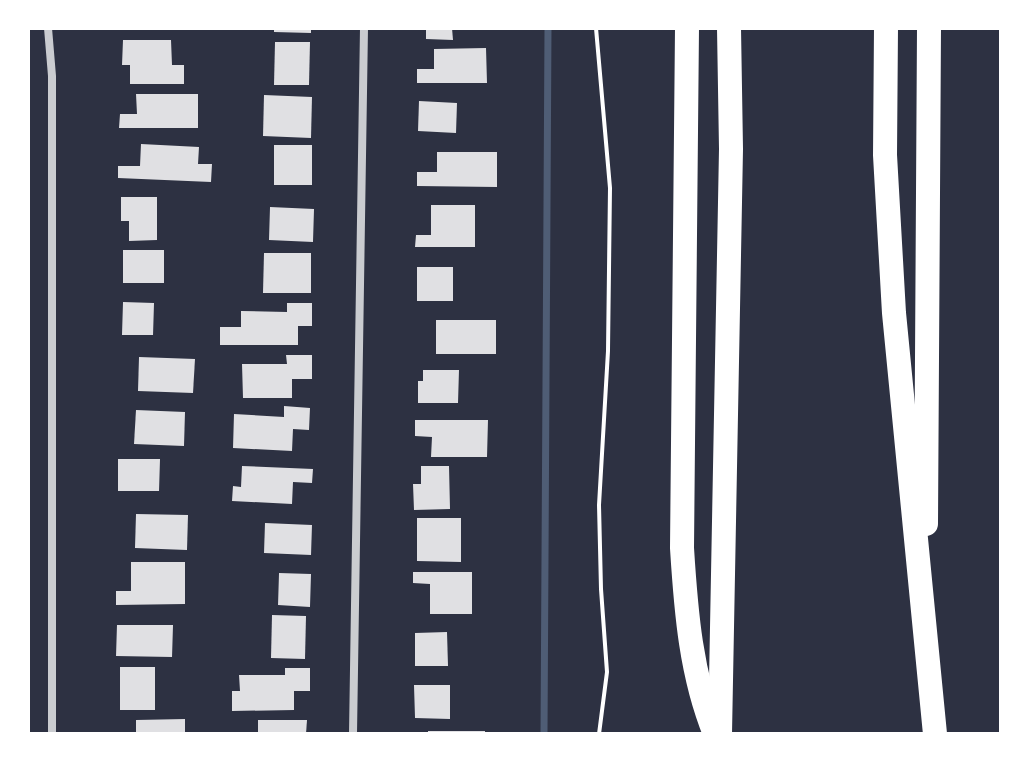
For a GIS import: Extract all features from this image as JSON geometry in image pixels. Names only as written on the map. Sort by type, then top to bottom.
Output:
[{"type":"highway","points":[[687,28],[682,548],[687,630],[706,712],[718,734]]},
{"type":"highway","points":[[718,734],[731,149],[729,28]]},
{"type":"highway","points":[[886,28],[885,155],[894,313],[935,734]]},
{"type":"highway","points":[[922,734],[928,429],[929,28]]},
{"type":"street","points":[[48,28],[52,76],[52,734]]},
{"type":"street","points":[[353,734],[364,28]]},
{"type":"path","points":[[596,28],[610,188],[608,351],[599,505],[607,672],[599,734]]},
{"type":"building","points":[[274,28],[311,28],[311,33],[274,32]]},
{"type":"building","points":[[426,28],[452,28],[453,40],[426,39]]},
{"type":"building","points":[[123,40],[171,40],[172,65],[184,65],[184,84],[130,84],[130,65],[122,65]]},
{"type":"building","points":[[275,42],[310,42],[309,85],[274,85]]},
{"type":"building","points":[[486,48],[487,83],[417,83],[417,69],[434,69],[434,49]]},
{"type":"building","points":[[136,94],[198,94],[198,128],[119,128],[120,114],[137,114]]},
{"type":"building","points":[[264,95],[312,97],[311,138],[263,136]]},
{"type":"building","points":[[419,101],[457,103],[456,133],[418,131]]},
{"type":"building","points":[[141,144],[199,147],[198,164],[212,164],[211,182],[118,178],[118,166],[140,166]]},
{"type":"building","points":[[274,145],[312,145],[312,185],[274,185]]},
{"type":"building","points":[[437,152],[497,152],[497,187],[417,186],[417,172],[437,172]]},
{"type":"building","points":[[121,197],[157,197],[157,240],[129,241],[129,221],[121,221]]},
{"type":"building","points":[[431,205],[475,205],[475,247],[415,247],[416,235],[431,235]]},
{"type":"building","points":[[270,207],[314,209],[313,242],[269,240]]},
{"type":"building","points":[[123,250],[164,250],[164,283],[123,283]]},
{"type":"building","points":[[264,253],[311,253],[311,293],[263,293]]},
{"type":"building","points":[[417,267],[453,267],[453,301],[417,301]]},
{"type":"building","points":[[123,302],[154,303],[153,335],[122,335]]},
{"type":"building","points":[[287,303],[312,303],[312,326],[298,326],[298,345],[220,345],[220,327],[241,327],[241,311],[287,312]]},
{"type":"building","points":[[436,320],[496,320],[496,354],[436,354]]},
{"type":"building","points":[[286,355],[312,355],[312,379],[292,379],[292,398],[243,398],[242,364],[287,364]]},
{"type":"building","points":[[139,357],[195,359],[193,393],[138,391]]},
{"type":"building","points":[[423,370],[459,370],[458,403],[418,403],[418,381],[423,381]]},
{"type":"building","points":[[284,406],[310,408],[309,430],[293,429],[292,451],[233,448],[234,414],[284,417]]},
{"type":"building","points":[[136,410],[185,412],[184,446],[134,444]]},
{"type":"building","points":[[415,420],[488,420],[487,457],[431,457],[432,437],[415,436]]},
{"type":"building","points":[[118,459],[160,459],[159,491],[118,491]]},
{"type":"building","points":[[242,466],[313,469],[312,483],[293,482],[292,504],[232,501],[233,486],[241,487]]},
{"type":"building","points":[[421,466],[449,466],[450,509],[414,510],[413,484],[421,484]]},
{"type":"building","points":[[136,514],[188,515],[187,550],[135,548]]},
{"type":"building","points":[[417,518],[461,518],[461,562],[417,561]]},
{"type":"building","points":[[265,523],[312,525],[311,555],[264,553]]},
{"type":"building","points":[[131,562],[185,562],[185,604],[116,605],[116,591],[131,591]]},
{"type":"building","points":[[413,572],[472,572],[472,614],[430,614],[430,584],[413,583]]},
{"type":"building","points":[[279,573],[311,574],[310,607],[278,605]]},
{"type":"building","points":[[272,615],[306,616],[305,659],[271,658]]},
{"type":"building","points":[[117,625],[173,625],[172,657],[116,656]]},
{"type":"building","points":[[447,632],[448,666],[415,666],[415,633]]},
{"type":"building","points":[[120,667],[155,667],[155,710],[120,710]]},
{"type":"building","points":[[285,668],[310,668],[310,691],[294,691],[294,710],[232,711],[232,691],[240,691],[239,675],[285,675]]},
{"type":"building","points":[[414,685],[450,685],[450,719],[415,718]]},
{"type":"building","points":[[185,719],[185,734],[136,734],[136,720]]},
{"type":"building","points":[[258,720],[307,720],[306,734],[258,734]]},
{"type":"building","points":[[428,731],[485,731],[485,734],[428,734]]},
{"type":"waterway","points":[[544,734],[548,28]]}]
